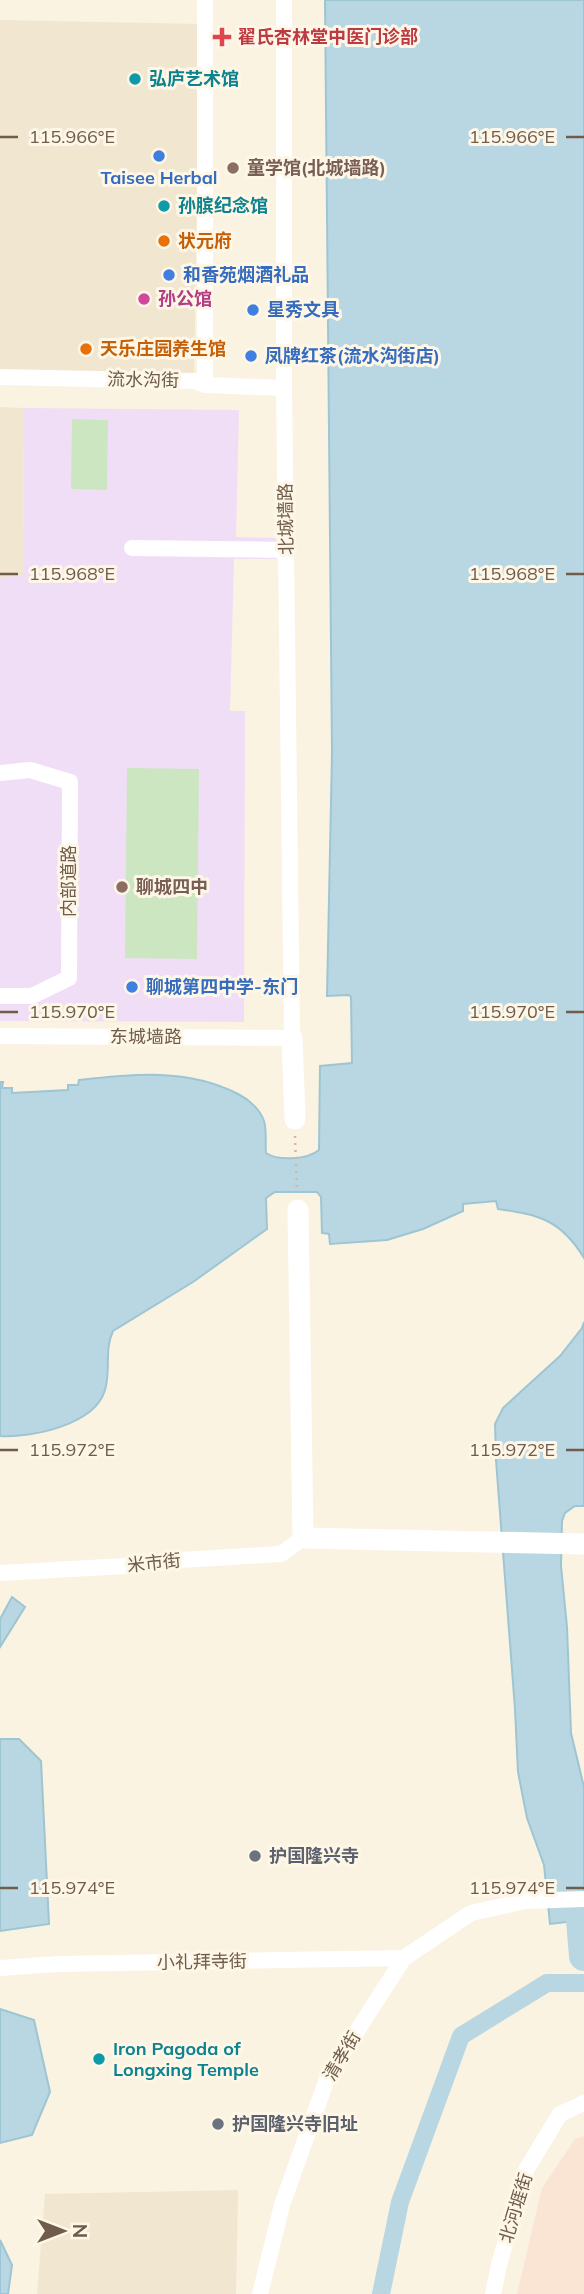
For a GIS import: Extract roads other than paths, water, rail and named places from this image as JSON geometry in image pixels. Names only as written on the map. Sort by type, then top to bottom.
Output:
[{"type":"street","points":[[205,0],[205,385]]},
{"type":"street","name":"北城墙路","points":[[284,0],[284,388],[292,1038]]},
{"type":"street","name":"流水沟街","points":[[0,377],[194,381],[205,385],[284,388]]},
{"type":"street","points":[[132,548],[286,550]]},
{"type":"street","name":"内部道路","points":[[0,773],[30,770],[70,782],[70,795],[69,978],[33,996],[0,996]]},
{"type":"street","name":"东城墙路","points":[[0,1036],[292,1038]]},
{"type":"street","points":[[292,1038],[295,1119]]},
{"type":"street","points":[[298,1210],[303,1538],[584,1544]]},
{"type":"street","name":"米市街","points":[[0,1573],[281,1554],[303,1538]]},
{"type":"street","name":"清孝街","points":[[260,2294],[282,2205],[328,2076],[404,1958],[471,1913],[526,1901],[584,1899]]},
{"type":"street","name":"小礼拜寺街","points":[[0,1969],[58,1964],[404,1958]]},
{"type":"street","name":"北河堐街","points":[[493,2294],[526,2170],[560,2113],[584,2102]]},
{"type":"water","points":[[325,0],[584,0],[584,1258],[558,1227],[538,1217],[498,1209],[496,1201],[463,1204],[463,1211],[423,1229],[387,1240],[330,1244],[329,1234],[322,1233],[321,1197],[317,1192],[275,1192],[266,1198],[267,1229],[193,1282],[113,1331],[105,1390],[99,1402],[89,1412],[44,1432],[0,1436],[0,1082],[3,1082],[2,1088],[12,1088],[12,1093],[68,1090],[68,1085],[78,1085],[79,1080],[120,1076],[160,1075],[200,1080],[238,1094],[250,1102],[260,1112],[264,1121],[266,1153],[292,1158],[307,1156],[319,1150],[320,1066],[352,1063],[351,997],[327,996],[332,753]]},
{"type":"water","points":[[584,1322],[584,1506],[575,1506],[565,1513],[562,1521],[561,1566],[567,1627],[571,1733],[584,1787],[584,1920],[550,1924],[544,1865],[527,1818],[518,1772],[495,1424],[503,1408],[560,1356]]},
{"type":"water","points":[[12,1597],[25,1607],[0,1647],[0,1619]]},
{"type":"water","points":[[0,1739],[19,1739],[41,1761],[49,1924],[0,1931]]},
{"type":"water","points":[[0,2009],[34,2020],[50,2092],[32,2135],[0,2143]]},
{"type":"water","points":[[0,2240],[12,2265],[8,2294],[0,2294]]},
{"type":"waterway","points":[[581,1920],[584,1956]]},
{"type":"waterway","points":[[381,2294],[400,2202],[461,2036],[547,1983],[584,1983]]},
{"type":"place","name":"翟氏杏林堂中医门诊部","points":[[222,37]]},
{"type":"place","name":"弘庐艺术馆","points":[[135,79]]},
{"type":"place","name":"Taisee Herbal","points":[[159,156]]},
{"type":"place","name":"童学馆(北城墙路)","points":[[233,168]]},
{"type":"place","name":"孙膑纪念馆","points":[[164,206]]},
{"type":"place","name":"状元府","points":[[164,241]]},
{"type":"place","name":"和香苑烟酒礼品","points":[[169,275]]},
{"type":"place","name":"孙公馆","points":[[144,299]]},
{"type":"place","name":"星秀文具","points":[[253,310]]},
{"type":"place","name":"天乐庄园养生馆","points":[[86,349]]},
{"type":"place","name":"凤牌红茶(流水沟街店)","points":[[251,356]]},
{"type":"place","name":"聊城四中","points":[[122,887]]},
{"type":"place","name":"聊城第四中学-东门","points":[[132,987]]},
{"type":"place","name":"护国隆兴寺","points":[[255,1856]]},
{"type":"place","name":"Iron Pagoda of Longxing Temple","points":[[99,2059]]},
{"type":"place","name":"护国隆兴寺旧址","points":[[218,2124]]}]
